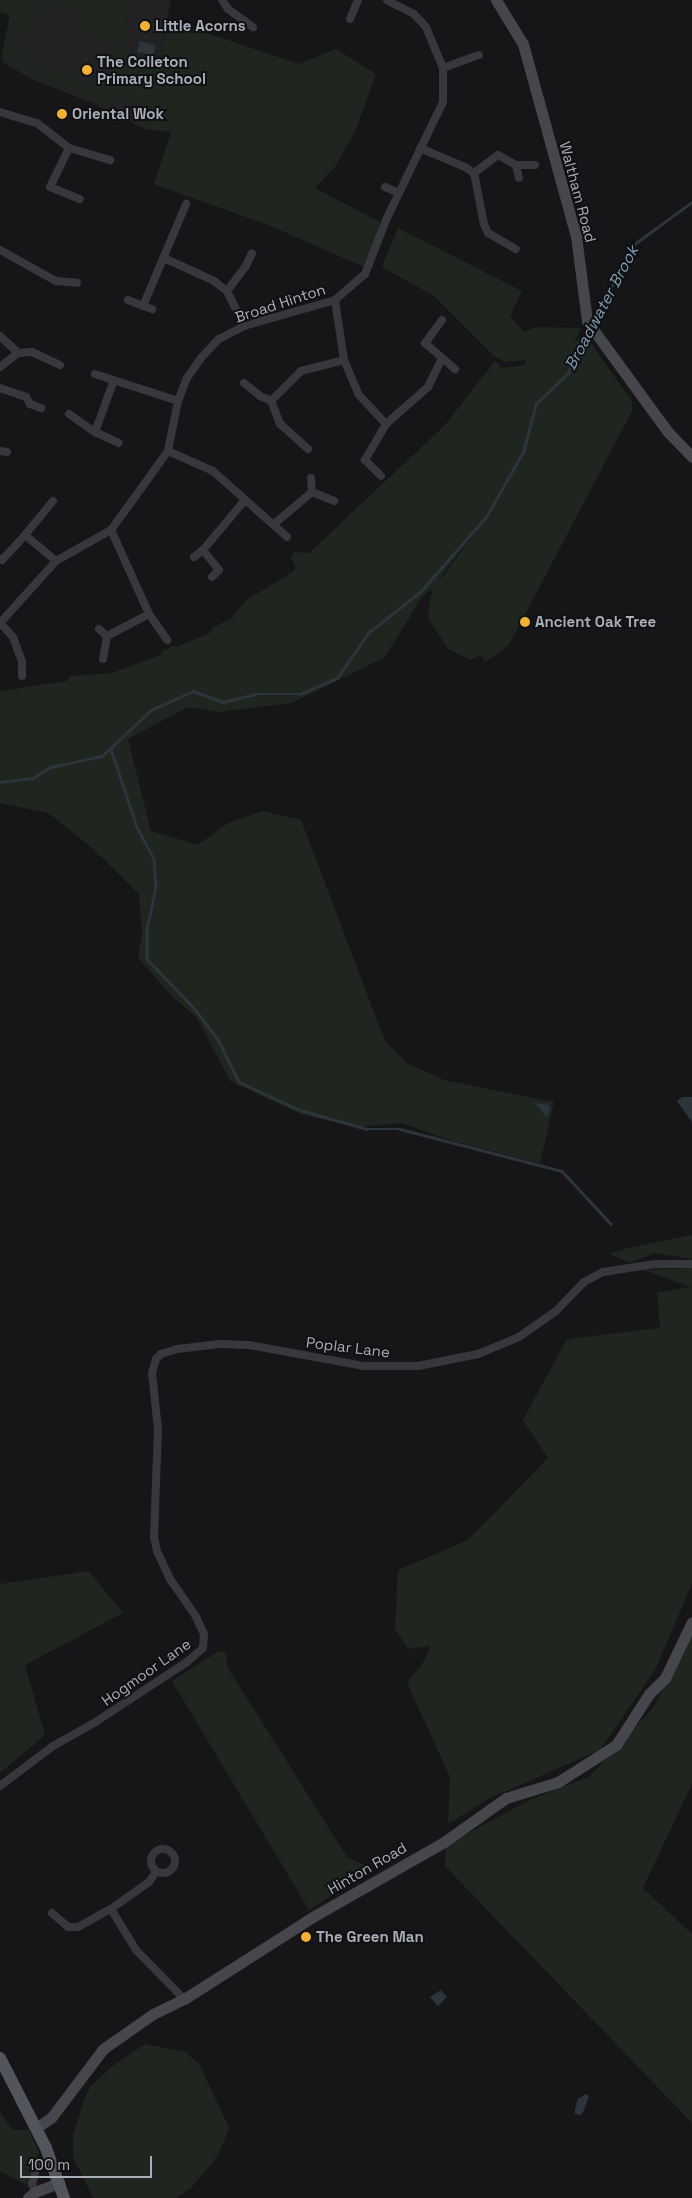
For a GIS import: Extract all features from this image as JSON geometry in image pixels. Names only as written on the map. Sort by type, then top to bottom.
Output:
[{"type":"main road","points":[[0,2058],[36,2128],[60,2183],[64,2198]]},
{"type":"street","points":[[222,0],[228,8],[253,27]]},
{"type":"street","points":[[350,19],[358,0]]},
{"type":"street","name":"Broad Hinton","points":[[0,623],[56,561],[111,530],[168,451],[178,401],[187,378],[200,358],[220,339],[244,326],[335,300],[365,274],[420,148],[443,102],[443,68],[426,27],[401,3],[386,0]]},
{"type":"street","name":"Waltham Road","points":[[496,0],[523,44],[576,236],[588,321],[668,432],[692,457]]},
{"type":"street","points":[[238,29],[244,20]]},
{"type":"street","points":[[443,68],[479,55]]},
{"type":"street","points":[[0,112],[37,124],[69,148],[110,160]]},
{"type":"street","points":[[69,148],[50,187],[80,199]]},
{"type":"street","points":[[420,148],[466,167],[474,174],[484,224],[488,233],[516,249]]},
{"type":"street","points":[[474,174],[498,155],[516,165],[535,164]]},
{"type":"street","points":[[516,165],[519,178]]},
{"type":"street","points":[[385,187],[400,193]]},
{"type":"street","points":[[143,306],[186,204]]},
{"type":"street","points":[[497,250],[501,241]]},
{"type":"street","points":[[0,250],[56,281],[77,283]]},
{"type":"street","points":[[228,292],[246,266],[252,253]]},
{"type":"street","points":[[164,258],[214,281],[228,292],[244,326]]},
{"type":"street","points":[[128,300],[152,310]]},
{"type":"street","points":[[335,300],[344,360],[359,395],[386,424]]},
{"type":"street","points":[[442,320],[425,343],[456,369]]},
{"type":"street","points":[[0,336],[18,353]]},
{"type":"street","points":[[0,367],[18,353],[32,352],[60,365]]},
{"type":"street","points":[[381,476],[365,460],[386,424],[428,387],[442,358]]},
{"type":"street","points":[[271,401],[301,371],[344,360]]},
{"type":"street","points":[[95,374],[178,401]]},
{"type":"street","points":[[95,432],[114,380]]},
{"type":"street","points":[[244,383],[260,396],[271,401],[280,424],[308,449]]},
{"type":"street","points":[[0,388],[26,397],[30,404],[41,408]]},
{"type":"street","points":[[69,414],[95,432],[119,443]]},
{"type":"street","points":[[168,451],[213,471],[287,537]]},
{"type":"street","points":[[311,478],[312,492]]},
{"type":"street","points":[[274,524],[312,492]]},
{"type":"street","points":[[312,492],[334,501]]},
{"type":"street","points":[[194,557],[203,550],[245,500]]},
{"type":"street","points":[[0,559],[2,560],[25,535],[53,501]]},
{"type":"street","points":[[111,530],[148,614],[167,640]]},
{"type":"street","points":[[25,535],[56,561]]},
{"type":"street","points":[[203,550],[219,570],[212,577]]},
{"type":"street","points":[[107,636],[148,614]]},
{"type":"street","points":[[0,623],[13,637],[22,662],[22,676]]},
{"type":"street","points":[[99,629],[107,636]]},
{"type":"street","points":[[103,659],[107,636]]},
{"type":"street","name":"Poplar Lane","points":[[156,1359],[161,1354],[177,1349],[220,1344],[249,1345],[363,1366],[418,1366],[478,1354],[519,1337],[556,1311],[584,1282],[603,1272],[655,1264],[692,1264]]},
{"type":"street","name":"Hogmoor Lane","points":[[0,1786],[53,1746],[94,1723],[187,1662],[203,1648],[204,1634],[195,1615],[170,1579],[157,1551],[154,1537],[152,1521],[158,1447],[158,1412],[152,1380],[156,1359]]},
{"type":"street","name":"Hinton Road","points":[[36,2128],[51,2118],[103,2049],[153,2014],[184,1999],[316,1915],[444,1842],[506,1798],[558,1782],[616,1745],[649,1694],[665,1678],[692,1622]]},
{"type":"street","points":[[52,1913],[64,1925],[73,1928],[110,1909],[144,1886],[156,1872]]},
{"type":"street","points":[[110,1909],[136,1950],[184,1999]]},
{"type":"street","points":[[38,2163],[32,2184],[32,2195],[60,2183]]},
{"type":"shaded area","name":"The Colleton Primary School","points":[[0,0],[171,0],[145,129],[90,102],[33,80],[1,61],[10,15],[0,12]]},
{"type":"shaded area","points":[[1,0],[130,0],[122,51],[159,60],[168,20],[299,64],[336,49],[376,74],[355,132],[335,167],[315,188],[380,222],[367,268],[268,225],[154,184],[171,132],[145,129],[150,107],[108,99],[106,107],[1,58],[10,15],[0,12]],"holes":[[[43,1],[83,11],[78,33],[102,38],[101,42],[114,45],[112,58],[116,60],[111,81],[96,77],[92,87],[71,81],[73,74],[49,67],[48,70],[34,67],[35,62],[23,58],[24,43],[19,41],[22,31],[32,32],[35,23],[38,24]]]},
{"type":"shaded area","points":[[140,41],[156,45],[153,55],[137,52]]},
{"type":"shaded area","points":[[398,228],[522,291],[510,316],[524,332],[536,327],[581,328],[574,343],[585,335],[632,401],[632,411],[509,645],[485,662],[481,655],[470,660],[448,649],[428,618],[432,588],[422,597],[385,657],[292,703],[218,712],[188,707],[128,739],[151,831],[198,845],[228,823],[263,811],[301,820],[385,1041],[407,1063],[444,1080],[554,1102],[540,1163],[453,1141],[401,1123],[358,1127],[303,1115],[230,1081],[197,1018],[171,995],[138,958],[142,933],[139,894],[90,846],[48,813],[0,803],[0,691],[67,681],[70,676],[112,673],[161,655],[162,651],[173,646],[176,647],[210,633],[212,628],[232,618],[245,601],[294,571],[295,565],[291,557],[295,552],[309,553],[444,426],[495,361],[502,368],[524,365],[526,360],[505,362],[493,355],[434,296],[382,267]],"holes":[[[494,505],[445,574],[437,582]]]},
{"type":"shaded area","points":[[682,1097],[692,1097],[692,1122],[677,1101]]},
{"type":"shaded area","points":[[535,1103],[548,1105],[550,1108],[547,1117]]},
{"type":"shaded area","points":[[692,1235],[692,1259],[655,1253],[630,1263],[609,1254],[628,1248]]},
{"type":"shaded area","points":[[692,1268],[692,1584],[655,1670],[600,1750],[490,1798],[448,1824],[450,1777],[407,1683],[425,1660],[430,1646],[408,1649],[395,1629],[398,1570],[468,1540],[548,1458],[523,1420],[567,1339],[660,1328],[657,1293],[690,1287],[644,1270]]},
{"type":"shaded area","points":[[89,1571],[123,1613],[25,1665],[45,1735],[0,1773],[0,1584]]},
{"type":"shaded area","points":[[692,1634],[692,1784],[643,1888],[692,1934],[692,2123],[445,1866],[446,1845],[532,1799],[589,1777],[654,1707]]},
{"type":"shaded area","points":[[219,1651],[225,1652],[228,1668],[347,1857],[373,1869],[309,1910],[172,1681]]},
{"type":"shaded area","points":[[441,1990],[447,1997],[438,2006],[430,1997]]},
{"type":"shaded area","points":[[145,2044],[186,2052],[200,2065],[229,2128],[218,2156],[191,2188],[176,2198],[93,2198],[73,2157],[73,2135],[83,2103],[90,2087],[111,2067]]},
{"type":"shaded area","points":[[586,2094],[589,2096],[584,2110],[581,2115],[575,2114],[578,2099]]},
{"type":"shaded area","points":[[0,2112],[13,2130],[29,2130],[39,2153],[26,2185],[0,2171]]},
{"type":"waterway","name":"Broadwater Brook","points":[[593,323],[633,245],[692,202]]},
{"type":"waterway","name":"Broadwater Brook","points":[[0,782],[33,778],[50,767],[102,756],[151,710],[193,691],[223,702],[255,694],[300,694],[337,678],[369,632],[420,592],[486,517],[523,452],[536,404],[568,373],[590,330]]},
{"type":"waterway","points":[[111,749],[137,827],[154,859],[156,887],[147,930],[147,959],[195,1009],[219,1041],[239,1082],[300,1110],[367,1129],[400,1129],[562,1171],[611,1224]]},
{"type":"place","name":"Little Acorns","points":[[145,26]]},
{"type":"place","name":"The Colleton Primary School","points":[[87,70]]},
{"type":"place","name":"Oriental Wok","points":[[62,114]]},
{"type":"place","name":"Ancient Oak Tree","points":[[525,622]]},
{"type":"place","name":"The Green Man","points":[[306,1937]]}]
